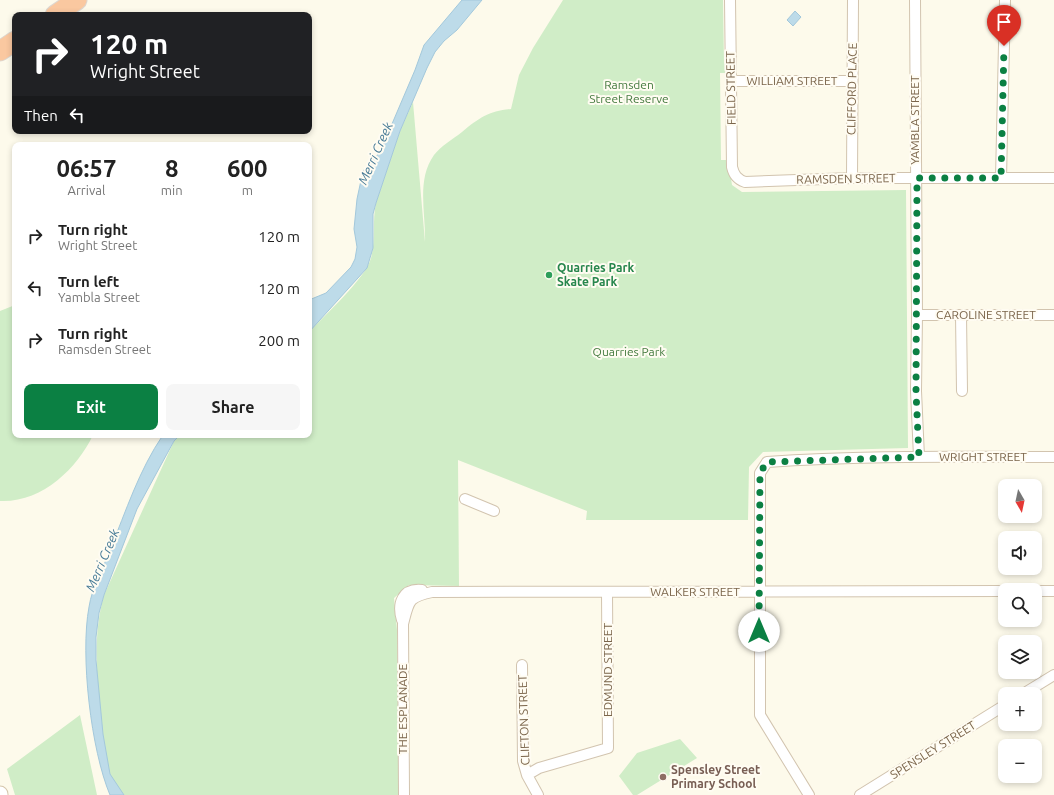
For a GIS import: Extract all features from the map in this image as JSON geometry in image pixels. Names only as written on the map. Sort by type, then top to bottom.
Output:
[{"type":"highway","points":[[59,12],[77,0]]},
{"type":"highway","points":[[0,51],[12,43]]},
{"type":"street","name":"FIELD STREET","points":[[730,0],[732,167],[735,176]]},
{"type":"street","name":"CLIFFORD PLACE","points":[[852,178],[853,0]]},
{"type":"street","name":"YAMBLA STREET","points":[[915,0],[915,168],[917,178],[916,392],[919,457]]},
{"type":"street","points":[[1001,178],[1005,0]]},
{"type":"street","name":"WILLIAM STREET","points":[[731,81],[852,81]]},
{"type":"street","name":"RAMSDEN STREET","points":[[735,176],[745,182],[852,178],[1054,178]]},
{"type":"street","name":"CAROLINE STREET","points":[[917,315],[1054,315]]},
{"type":"street","points":[[961,315],[962,391]]},
{"type":"street","name":"WRIGHT STREET","points":[[759,592],[760,473],[767,462],[919,457],[1054,457]]},
{"type":"street","points":[[465,499],[494,511]]},
{"type":"street","name":"WALKER STREET","points":[[407,597],[416,590],[432,592],[998,591]]},
{"type":"street","points":[[1042,591],[1054,591]]},
{"type":"street","name":"EDMUND STREET","points":[[526,775],[539,768],[608,748],[607,592]]},
{"type":"street","points":[[759,592],[760,715],[809,795]]},
{"type":"street","name":"THE ESPLANADE","points":[[404,795],[403,624],[400,604],[407,597]]},
{"type":"street","name":"CLIFTON STREET","points":[[522,665],[523,762],[526,775],[538,795]]},
{"type":"street","points":[[1034,687],[1054,675]]},
{"type":"street","name":"SPENSLEY STREET","points":[[860,795],[998,709]]},
{"type":"green space","points":[[563,0],[723,0],[724,63],[727,66],[727,73],[720,73],[721,160],[728,160],[732,185],[742,192],[906,190],[908,448],[763,452],[749,467],[748,520],[586,520],[587,511],[458,460],[459,586],[409,585],[394,598],[397,630],[399,795],[124,795],[111,778],[106,757],[97,677],[97,644],[100,611],[104,595],[174,441],[177,438],[312,438],[312,329],[353,286],[368,266],[371,258],[374,237],[376,203],[400,131],[413,102],[425,242],[423,197],[425,175],[428,165],[437,152],[479,119],[496,111],[511,109],[519,75],[533,48]]},
{"type":"green space","points":[[12,306],[12,438],[91,438],[77,460],[56,482],[30,496],[15,500],[0,501],[0,311]]},
{"type":"green space","points":[[80,715],[97,795],[15,795],[7,769]]},
{"type":"green space","points":[[680,739],[697,758],[637,795],[633,795],[619,776],[637,753]]},
{"type":"water","points":[[462,0],[482,0],[457,30],[444,41],[435,52],[427,68],[400,131],[376,203],[373,214],[373,248],[367,268],[312,329],[312,299],[326,293],[351,267],[355,259],[357,247],[354,229],[357,199],[363,171],[380,152],[424,45]]},
{"type":"water","points":[[795,11],[801,17],[793,26],[787,20]]},
{"type":"water","points":[[161,438],[177,438],[137,509],[104,595],[99,613],[96,637],[96,660],[103,734],[110,774],[124,795],[110,795],[97,753],[89,702],[86,650],[89,607],[95,585],[140,476],[154,448]]},
{"type":"place","name":"Quarries Park Skate Park","points":[[549,275]]},
{"type":"place","name":"Spensley Street Primary School","points":[[663,777]]},
{"type":"route","points":[[759,631],[761,468],[767,462],[794,460],[919,457],[916,392],[917,178],[1001,178],[1004,46]]},
{"type":"park label","name":"Ramsden Street Reserve","points":[[629,92]]},
{"type":"park label","name":"Quarries Park","points":[[629,352]]},
{"type":"water label","name":"Merri Creek","points":[[375,153]]},
{"type":"water label","name":"Merri Creek","points":[[102,560]]}]
